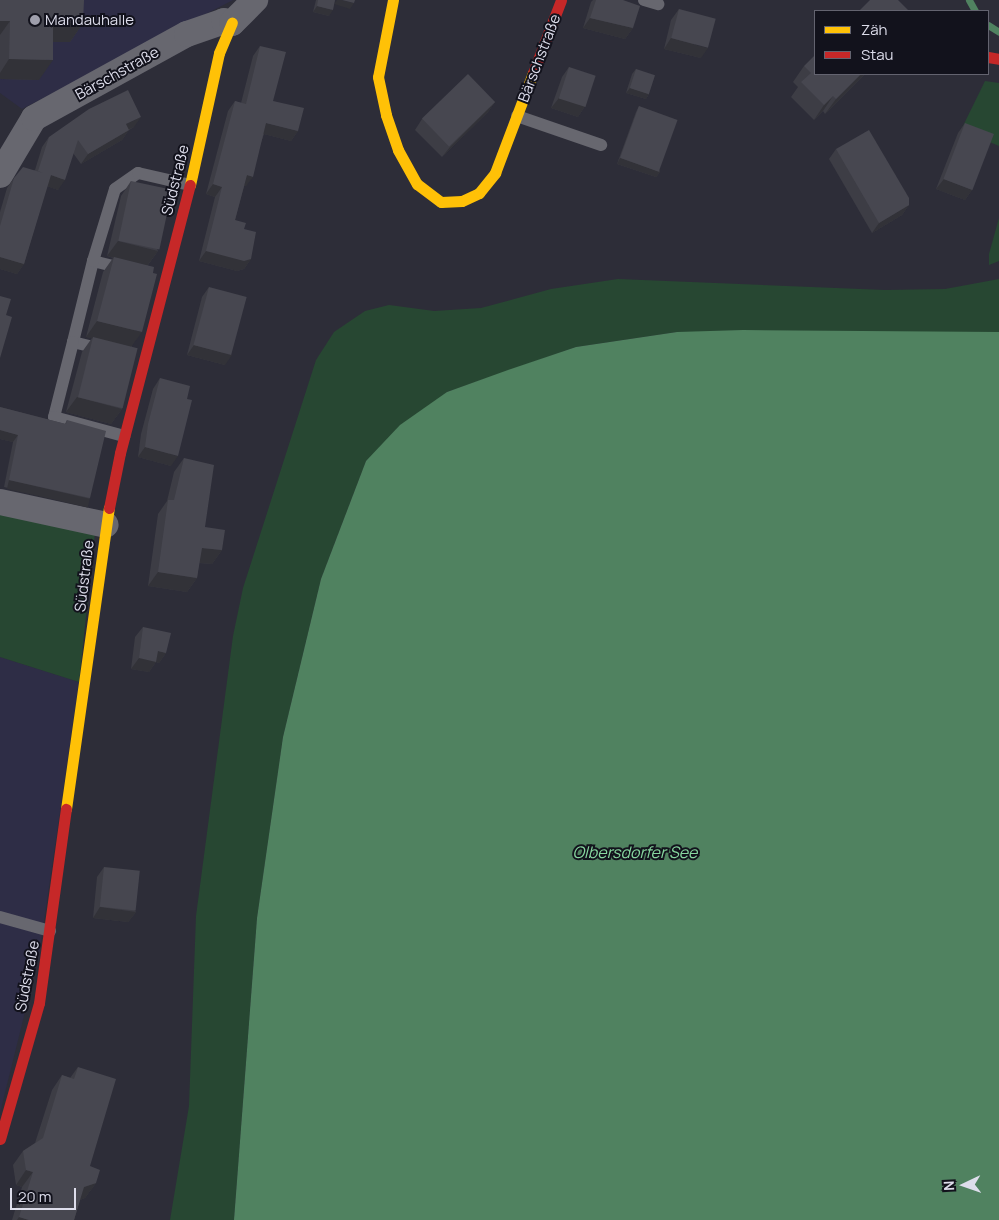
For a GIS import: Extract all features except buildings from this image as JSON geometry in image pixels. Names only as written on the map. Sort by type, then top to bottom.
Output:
[{"type":"street","points":[[232,24],[254,0]]},
{"type":"street","name":"Bärschstraße","points":[[393,0],[379,64],[379,86],[398,150],[417,184],[431,197],[441,202],[455,202],[479,193],[495,173],[561,0]]},
{"type":"street","name":"Bärschstraße","points":[[0,175],[34,118],[187,34],[224,21],[232,24]]},
{"type":"street","name":"Südstraße","points":[[0,1139],[39,1003],[106,525],[124,436],[145,359],[161,278],[190,184],[220,53],[232,24]]},
{"type":"street","points":[[0,502],[106,525]]},
{"type":"lane","points":[[644,0],[658,4]]},
{"type":"lane","name":"Bärschstraße","points":[[517,116],[601,145]]},
{"type":"lane","points":[[124,436],[54,417],[108,204],[115,189],[124,180],[138,173],[190,184]]},
{"type":"lane","points":[[93,262],[138,273]]},
{"type":"lane","points":[[73,342],[145,359]]},
{"type":"lane","points":[[0,918],[50,931]]},
{"type":"shaded area","points":[[0,0],[233,0],[22,109],[0,93]]},
{"type":"shaded area","points":[[985,81],[999,83],[999,146],[961,130]]},
{"type":"shaded area","points":[[999,218],[999,261],[989,265],[989,254]]},
{"type":"shaded area","points":[[618,279],[885,290],[945,289],[999,279],[999,332],[677,332],[576,347],[447,392],[366,461],[321,579],[283,737],[257,918],[234,1220],[170,1220],[189,1106],[196,916],[233,636],[243,588],[316,360],[334,332],[365,311],[389,305],[434,311],[481,308],[551,289]]},
{"type":"shaded area","points":[[0,509],[95,533],[79,682],[0,657]]},
{"type":"shaded area","points":[[0,657],[79,682],[39,955],[0,1113]]},
{"type":"water","name":"Olbersdorfer See","points":[[743,330],[999,332],[999,1220],[234,1220],[257,918],[283,737],[321,579],[366,461],[400,425],[447,392],[508,370],[576,347],[677,332]]},
{"type":"waterway","points":[[969,0],[974,10]]},
{"type":"waterway","points":[[989,26],[999,32]]},
{"type":"traffic: slow","points":[[393,0],[378,77],[386,115],[398,150],[417,184],[441,202],[462,201],[479,193],[495,173],[533,73]]},
{"type":"traffic: slow","points":[[190,185],[219,53],[232,23]]},
{"type":"traffic: slow","points":[[66,809],[109,508]]},
{"type":"traffic: jam","points":[[533,73],[561,0]]},
{"type":"traffic: jam","points":[[989,57],[999,59]]},
{"type":"traffic: jam","points":[[109,508],[120,453],[190,185]]},
{"type":"traffic: jam","points":[[0,1139],[39,1003],[66,809]]},
{"type":"place","name":"Mandauhalle","points":[[35,20]]}]
